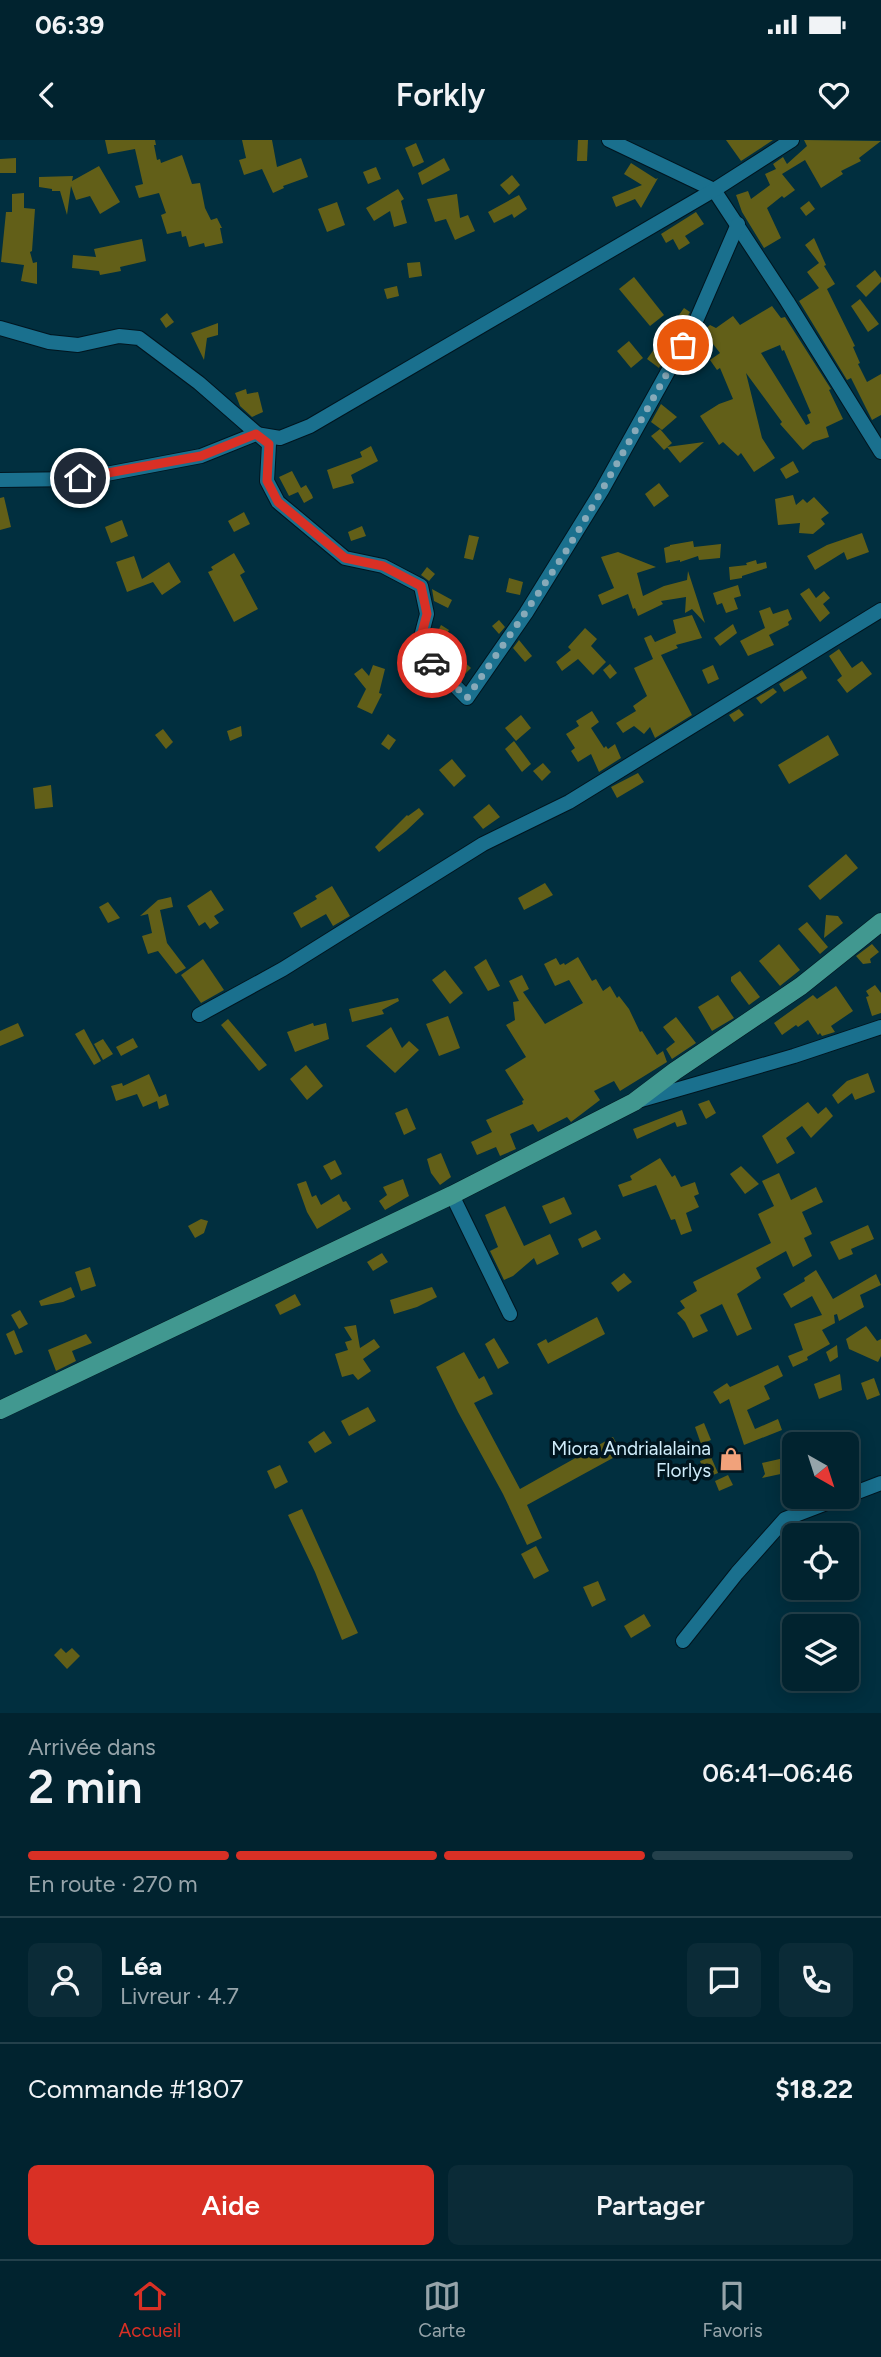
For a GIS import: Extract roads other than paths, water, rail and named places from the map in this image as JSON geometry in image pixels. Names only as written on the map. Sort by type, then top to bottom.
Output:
[{"type":"main road","points":[[0,1410],[452,1195],[634,1102],[801,986],[881,922]]},
{"type":"street","points":[[610,140],[714,190],[881,452]]},
{"type":"street","points":[[0,480],[80,478],[201,456],[256,434],[280,438],[310,426],[714,190],[792,140]]},
{"type":"street","points":[[0,328],[49,342],[78,345],[119,336],[139,338],[199,383],[269,444],[267,481],[278,502],[345,558],[383,566],[421,586],[427,614],[418,648],[467,698],[526,613],[602,490],[696,321],[738,224]]},
{"type":"street","points":[[199,1015],[284,969],[483,844],[569,802],[881,610]]},
{"type":"street","points":[[634,1102],[794,1056],[881,1027]]},
{"type":"street","points":[[452,1195],[510,1314]]},
{"type":"street","points":[[859,1491],[881,1483]]},
{"type":"street","points":[[683,1641],[737,1573],[785,1519],[812,1509]]},
{"type":"place","name":"Miora Andrialalaina Florlys","points":[[731,1459]]}]
